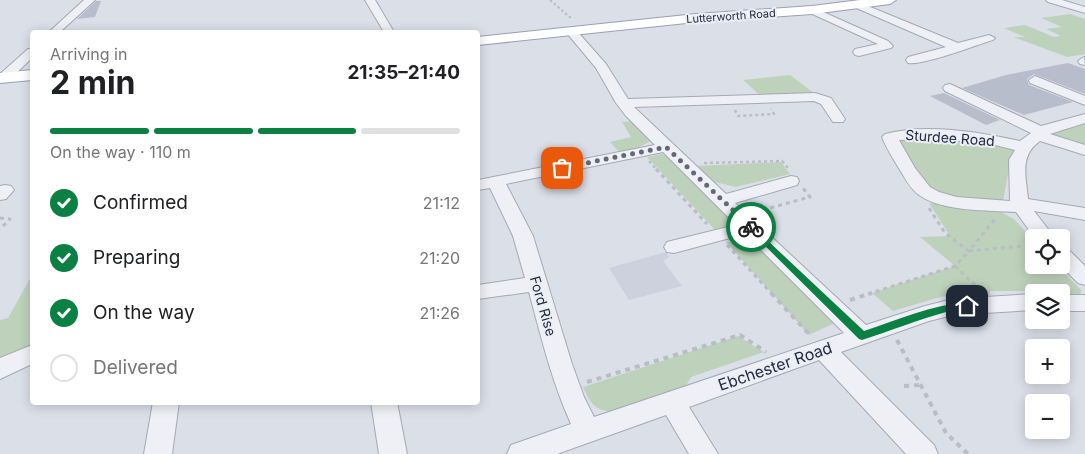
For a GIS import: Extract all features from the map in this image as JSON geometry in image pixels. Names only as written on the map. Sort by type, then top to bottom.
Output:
[{"type":"main road","name":"Lutterworth Road","points":[[480,41],[696,18],[812,10],[890,0]]},
{"type":"main road","points":[[2,78],[30,75]]},
{"type":"street","points":[[56,30],[90,0]]},
{"type":"street","points":[[370,0],[388,30]]},
{"type":"street","points":[[1051,0],[1085,10]]},
{"type":"street","points":[[858,5],[956,46]]},
{"type":"street","points":[[812,10],[887,46],[859,52]]},
{"type":"street","points":[[579,31],[622,103],[862,336]]},
{"type":"street","points":[[912,55],[926,56],[942,53],[956,46],[989,38]]},
{"type":"street","points":[[2,78],[30,54]]},
{"type":"street","points":[[1035,80],[1085,101]]},
{"type":"street","name":"Sturdee Road","points":[[950,88],[1056,142],[1085,150]]},
{"type":"street","points":[[622,103],[815,97],[826,101],[838,119]]},
{"type":"street","points":[[1038,229],[1015,205],[1017,160],[1024,147],[1040,134],[1085,118]]},
{"type":"street","name":"Sturdee Road","points":[[932,196],[923,190],[890,137],[896,134],[990,139],[1024,147]]},
{"type":"street","points":[[487,184],[666,147]]},
{"type":"street","points":[[722,201],[791,181]]},
{"type":"street","name":"Ford Rise","points":[[487,184],[523,236],[568,388],[588,431]]},
{"type":"street","points":[[932,196],[946,200],[1015,205],[1085,214]]},
{"type":"street","points":[[674,247],[750,227]]},
{"type":"street","points":[[1070,263],[1085,278]]},
{"type":"street","points":[[480,292],[536,284]]},
{"type":"street","name":"Ebchester Road","points":[[521,454],[890,326],[953,307],[1025,302]]},
{"type":"street","points":[[1070,303],[1085,303]]},
{"type":"street","points":[[823,349],[924,454]]},
{"type":"street","points":[[0,369],[30,355]]},
{"type":"street","points":[[672,402],[704,454]]},
{"type":"street","points":[[158,454],[166,405]]},
{"type":"street","points":[[385,405],[393,454]]},
{"type":"path","points":[[550,0],[579,31]]},
{"type":"path","points":[[641,153],[823,349]]},
{"type":"path","points":[[932,196],[925,201],[945,233],[969,252],[1025,246]]},
{"type":"path","points":[[830,305],[955,266],[1015,205]]},
{"type":"path","points":[[0,218],[10,219],[0,229]]},
{"type":"path","points":[[955,266],[995,304]]},
{"type":"path","points":[[890,326],[946,433],[968,454]]},
{"type":"path","points":[[568,388],[740,335],[783,363]]},
{"type":"path","points":[[904,386],[920,385]]},
{"type":"shaded area","points":[[666,252],[669,257],[663,261],[682,286],[629,300],[609,268]]},
{"type":"green space","points":[[1070,14],[1085,19],[1085,54],[1067,57],[1013,37],[1025,37],[1004,28],[1025,25],[1054,37],[1061,36],[1046,29],[1062,27],[1041,18]]},
{"type":"green space","points":[[790,75],[818,96],[761,96],[743,80]]},
{"type":"green space","points":[[1085,119],[1085,150],[1042,132]]},
{"type":"green space","points":[[634,121],[651,141],[639,147],[619,152],[610,142],[631,137],[622,122]]},
{"type":"green space","points":[[890,137],[969,138],[1025,147],[1009,169],[1003,201],[932,196]]},
{"type":"green space","points":[[661,154],[667,155],[734,221],[732,226],[716,231],[647,157]]},
{"type":"green space","points":[[781,162],[790,174],[736,187],[714,182],[696,166]]},
{"type":"green space","points":[[929,203],[993,208],[1014,219],[1025,231],[1025,274],[1066,274],[1081,290],[1080,296],[1074,297],[1070,295],[1070,284],[1025,284],[1025,291],[990,291],[989,297],[973,298],[960,293],[893,311],[872,293],[955,266],[920,237],[950,236]]},
{"type":"green space","points":[[726,242],[756,242],[837,322],[809,335]]},
{"type":"green space","points":[[30,279],[30,347],[10,353],[0,359],[0,320],[8,318]]},
{"type":"green space","points":[[738,336],[764,352],[691,377],[686,386],[612,412],[593,405],[583,387]]},
{"type":"building","points":[[96,1],[101,1],[95,17],[77,19]]},
{"type":"building","points":[[1068,63],[1085,69],[1085,94],[1034,74],[1027,79],[1029,85],[1073,102],[1024,115],[962,88],[1006,75]]},
{"type":"building","points":[[944,93],[1000,120],[986,125],[930,96]]},
{"type":"way so far","points":[[562,168],[666,147],[751,227]]},
{"type":"route","points":[[751,227],[862,336],[925,314],[953,307],[967,306]]}]
